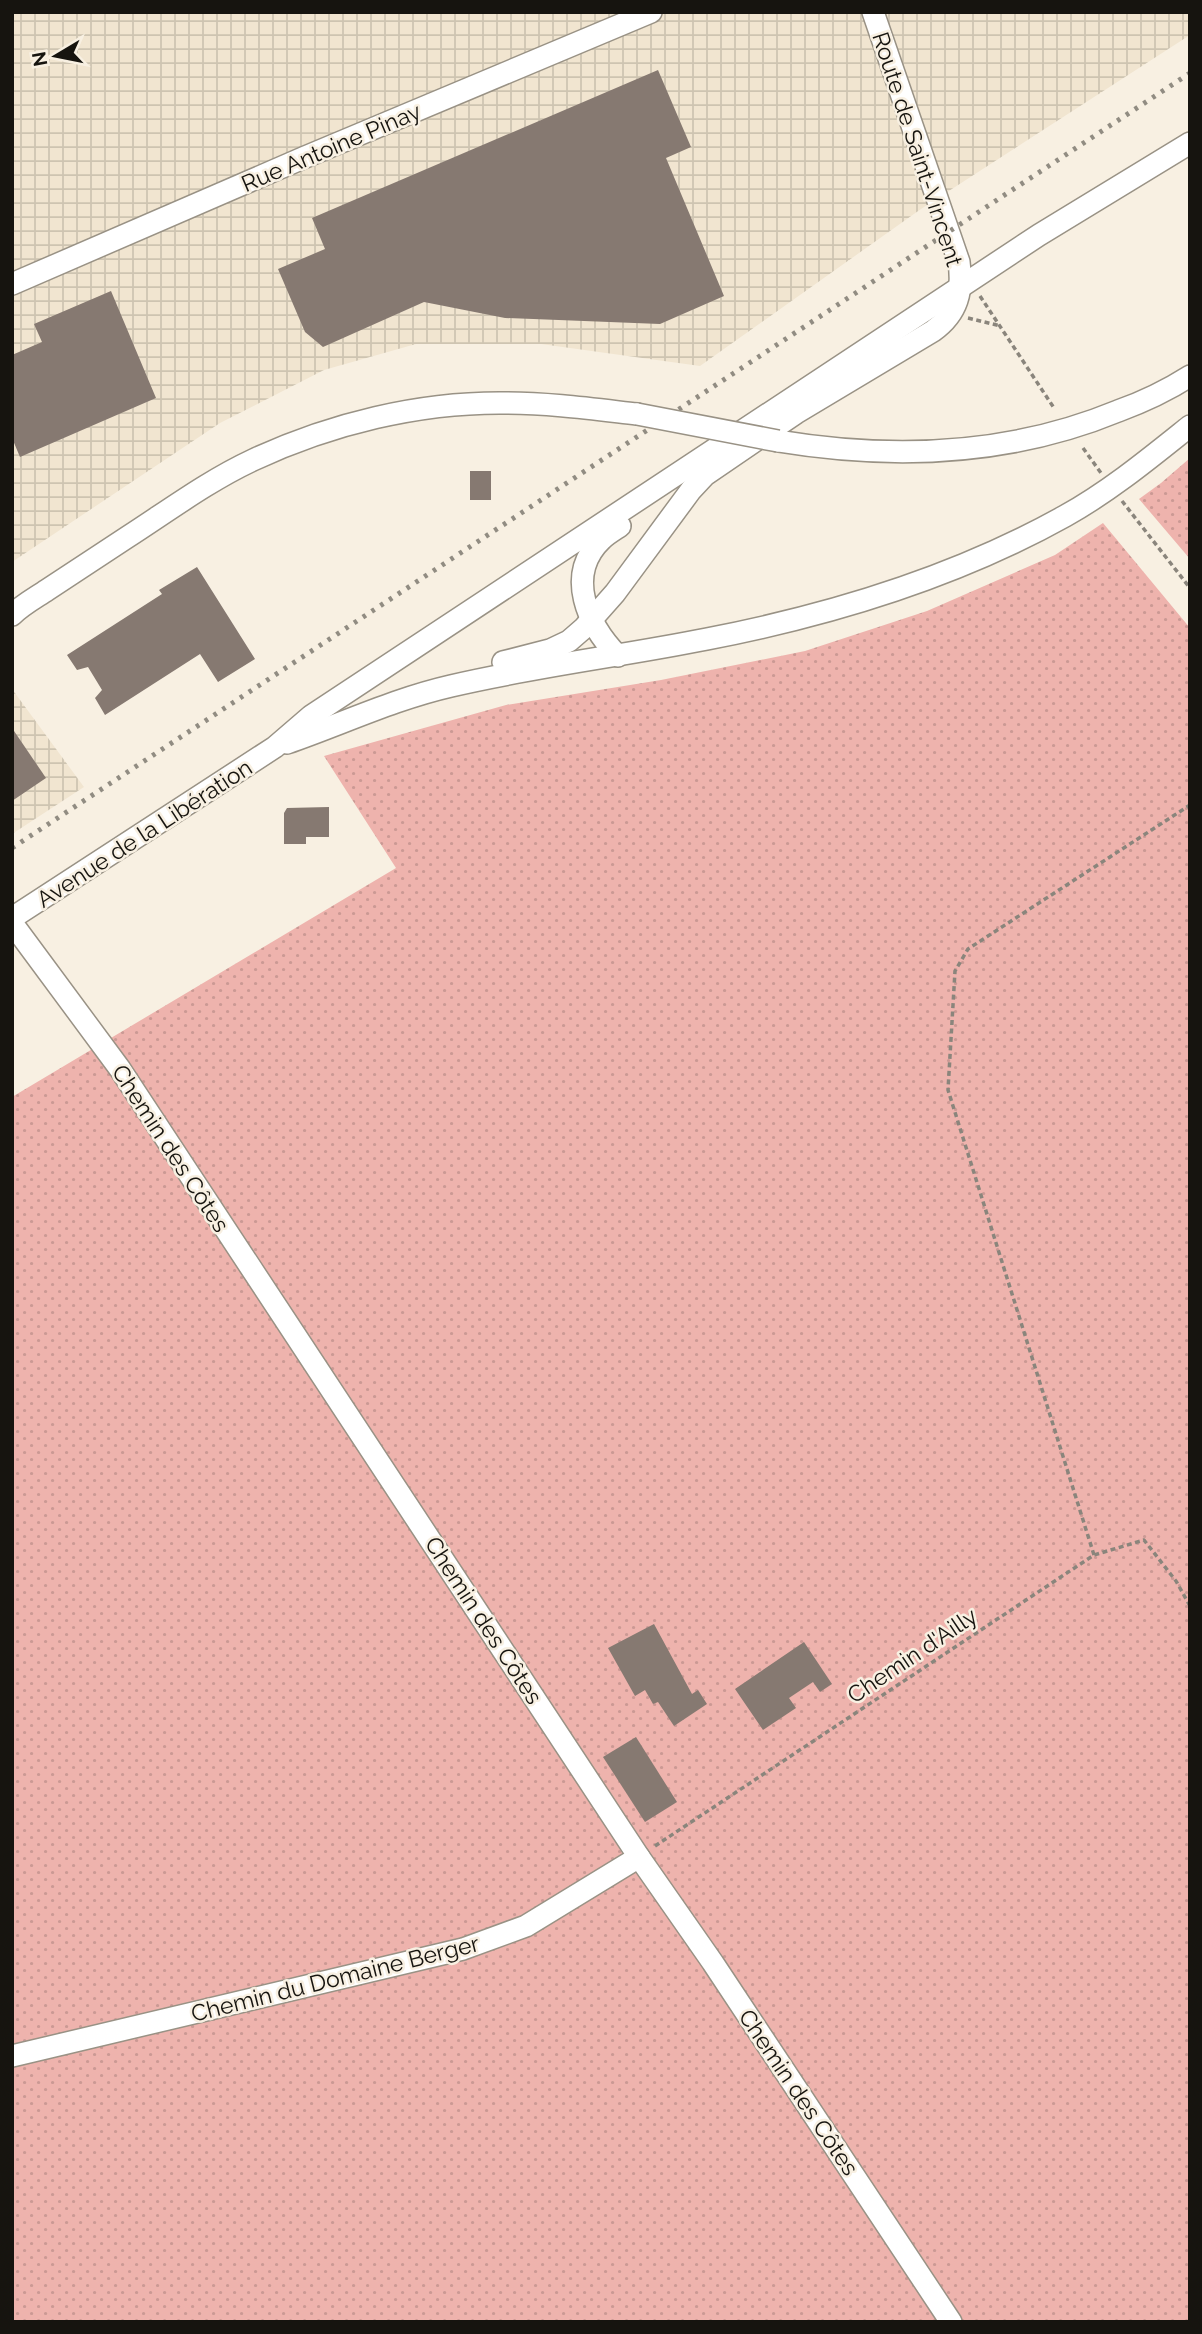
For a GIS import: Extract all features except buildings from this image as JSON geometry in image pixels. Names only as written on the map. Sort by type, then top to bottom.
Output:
[{"type":"street","name":"Rue Antoine Pinay","points":[[12,285],[303,158],[650,12]]},
{"type":"street","name":"Route de Saint-Vincent","points":[[873,12],[965,283]]},
{"type":"street","points":[[275,747],[310,716],[965,283],[1190,143]]},
{"type":"street","points":[[450,686],[497,663],[550,650],[569,641],[615,593],[705,475],[796,413],[945,322],[954,310],[965,283]]},
{"type":"street","points":[[14,613],[251,461],[342,426],[412,411],[503,402],[567,406],[637,415],[827,449],[927,452],[979,448],[1037,438],[1088,424],[1139,403],[1190,376]]},
{"type":"street","points":[[275,747],[374,709],[450,686],[794,621],[869,601],[1011,544],[1067,515],[1119,482],[1190,426]]},
{"type":"street","points":[[618,656],[604,640],[586,611],[582,578],[589,558],[601,540],[626,521],[661,485]]},
{"type":"street","name":"Avenue de la Libération","points":[[12,921],[275,747]]},
{"type":"street","name":"Chemin des Côtes","points":[[12,921],[120,1069],[639,1857],[713,1963],[951,2322]]},
{"type":"street","name":"Chemin du Domaine Berger","points":[[12,2056],[463,1949],[526,1926],[639,1857]]},
{"type":"path","points":[[965,283],[1001,326],[1054,408]]},
{"type":"path","points":[[945,322],[961,318],[978,319],[1001,326]]},
{"type":"path","points":[[1083,449],[1104,477]]},
{"type":"path","points":[[1118,497],[1190,588]]},
{"type":"path","points":[[1094,1555],[948,1090],[954,971],[968,949],[1190,805]]},
{"type":"path","name":"Chemin d'Ailly","points":[[639,1857],[1094,1555],[1144,1540],[1176,1581],[1190,1606]]},
{"type":"shaded area","points":[[12,12],[1190,12],[1190,35],[921,209],[700,366],[541,344],[416,344],[324,370],[220,423],[12,562]]},
{"type":"shaded area","points":[[1190,458],[1190,559],[1139,499]]},
{"type":"shaded area","points":[[1103,523],[1190,628],[1190,2322],[12,2322],[12,1097],[396,868],[324,756],[506,705],[661,680],[805,651],[927,611],[1055,555]]},
{"type":"shaded area","points":[[12,689],[84,787],[12,834]]},
{"type":"railway","points":[[12,848],[1190,73]]}]
